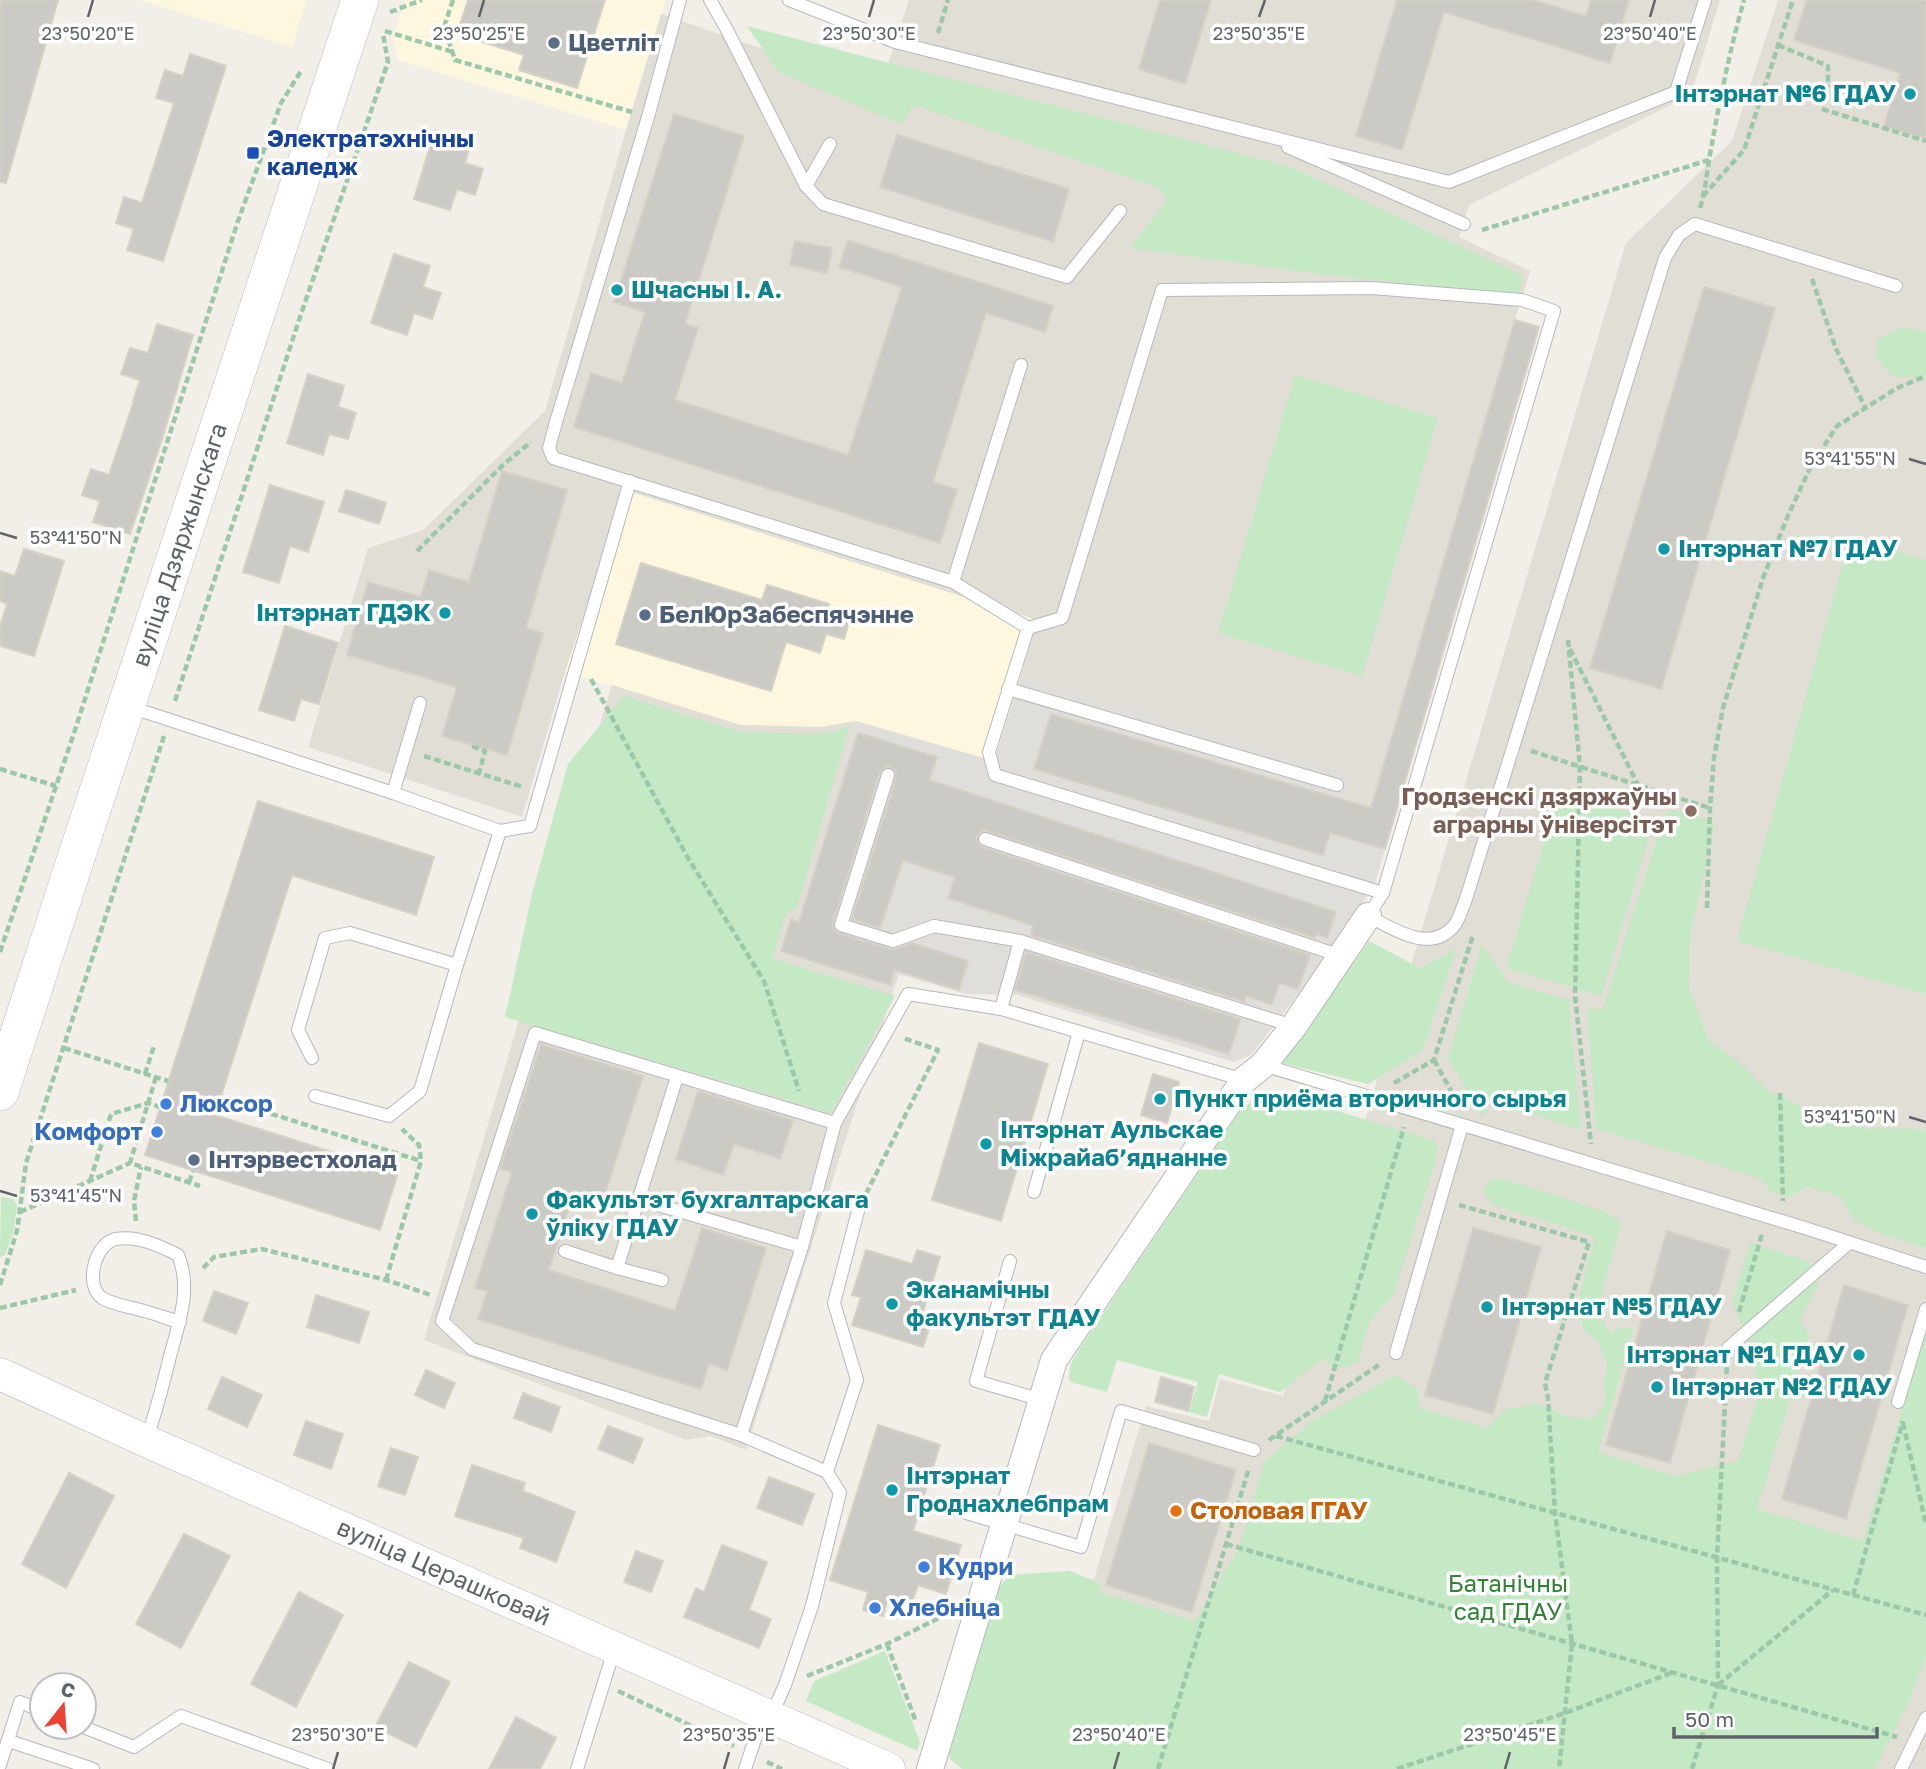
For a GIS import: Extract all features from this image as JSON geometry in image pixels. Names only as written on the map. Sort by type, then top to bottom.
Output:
[{"type":"main road","name":"вуліца Дзяржынскага","points":[[0,1092],[127,706],[375,6]]},
{"type":"street","points":[[930,1769],[1054,1360],[1253,1073],[1294,1027],[1367,916]]},
{"type":"street","name":"вуліца Церашковай","points":[[0,1374],[612,1658],[768,1714],[889,1769]]},
{"type":"lane","points":[[680,0],[550,449],[553,458],[953,582],[1028,628],[1062,618],[1162,290],[1372,288],[1522,300],[1554,311],[1383,893],[1367,916],[1408,936],[1437,939],[1455,926],[1465,902],[1665,258],[1679,235],[1695,224],[1896,286]]},
{"type":"lane","points":[[710,0],[806,186],[823,204],[1067,277],[1120,211]]},
{"type":"lane","points":[[789,0],[895,42],[1449,182],[1676,92],[1705,0]]},
{"type":"lane","points":[[1254,132],[1464,224]]},
{"type":"lane","points":[[806,186],[830,144]]},
{"type":"lane","points":[[953,582],[1021,365]]},
{"type":"lane","points":[[127,706],[500,831],[530,826],[631,481]]},
{"type":"lane","points":[[1028,628],[989,752],[995,775],[1383,893]]},
{"type":"lane","points":[[1009,689],[1336,785]]},
{"type":"lane","points":[[393,793],[420,703]]},
{"type":"lane","points":[[888,775],[841,925],[893,941],[934,926],[1020,942],[1294,1027]]},
{"type":"lane","points":[[315,1096],[389,1116],[420,1090],[500,831]]},
{"type":"lane","points":[[985,839],[1341,956]]},
{"type":"lane","points":[[312,1058],[298,1030],[326,938],[350,933],[457,965]]},
{"type":"lane","points":[[1000,1009],[1020,942]]},
{"type":"lane","points":[[741,1435],[802,1247],[835,1124],[908,994],[1000,1009],[1079,1032],[1409,1110],[1926,1267]]},
{"type":"lane","points":[[1034,1192],[1079,1032]]},
{"type":"lane","points":[[745,1769],[768,1714],[785,1685],[812,1606],[840,1493],[827,1472],[741,1435],[472,1349],[442,1321],[535,1033],[835,1124]]},
{"type":"lane","points":[[617,1268],[677,1077]]},
{"type":"lane","points":[[1396,1353],[1467,1127]]},
{"type":"lane","points":[[638,1199],[802,1247]]},
{"type":"lane","points":[[827,1472],[857,1380],[834,1303],[858,1211]]},
{"type":"lane","points":[[146,1440],[180,1322],[185,1286],[183,1266],[178,1255],[137,1240],[112,1239],[102,1248],[93,1273],[93,1285],[100,1297],[180,1322]]},
{"type":"lane","points":[[1728,1348],[1849,1243]]},
{"type":"lane","points":[[565,1251],[662,1280]]},
{"type":"lane","points":[[1010,1261],[976,1381],[1042,1400]]},
{"type":"lane","points":[[1898,1402],[1926,1309]]},
{"type":"lane","points":[[936,1504],[1081,1547],[1121,1411],[1254,1450]]},
{"type":"lane","points":[[577,1769],[612,1658]]},
{"type":"lane","points":[[0,1765],[20,1702],[28,1705]]},
{"type":"lane","points":[[98,1733],[134,1747],[181,1716],[328,1769]]},
{"type":"lane","points":[[1902,1769],[1926,1718]]},
{"type":"lane","points":[[9,1741],[93,1769]]},
{"type":"path","points":[[375,6],[394,0]]},
{"type":"path","points":[[375,6],[422,0]]},
{"type":"path","points":[[453,0],[444,27],[456,60],[648,117]]},
{"type":"path","points":[[935,40],[948,0]]},
{"type":"path","points":[[1695,224],[1744,0]]},
{"type":"path","points":[[1703,196],[1744,150],[1793,0]]},
{"type":"path","points":[[0,1284],[17,1231],[26,1163],[300,317],[388,62],[383,34],[385,30],[375,6]]},
{"type":"path","points":[[385,30],[453,52]]},
{"type":"path","points":[[1778,46],[1828,66],[1828,87]]},
{"type":"path","points":[[0,952],[238,221],[281,103],[307,62]]},
{"type":"path","points":[[1822,109],[1926,141]]},
{"type":"path","points":[[1464,224],[1483,230],[1709,160]]},
{"type":"path","points":[[1804,258],[1836,349],[1866,407]]},
{"type":"path","points":[[1707,908],[1714,758],[1723,708],[1763,578],[1787,518],[1810,468],[1837,426],[1896,388],[1926,376]]},
{"type":"path","points":[[417,551],[504,464]]},
{"type":"path","points":[[1567,632],[1580,767],[1576,996],[1593,1165]]},
{"type":"path","points":[[1568,646],[1638,786]]},
{"type":"path","points":[[580,657],[688,858],[764,981],[807,1115]]},
{"type":"path","points":[[474,745],[485,751],[479,773]]},
{"type":"path","points":[[406,750],[540,793]]},
{"type":"path","points":[[1530,751],[1710,808]]},
{"type":"path","points":[[0,769],[56,786]]},
{"type":"path","points":[[1467,1127],[1434,1060],[1473,934]]},
{"type":"path","points":[[858,1211],[938,1050],[886,1033]]},
{"type":"path","points":[[145,1074],[154,1046]]},
{"type":"path","points":[[64,1048],[168,1081]]},
{"type":"path","points":[[130,1163],[156,1077]]},
{"type":"path","points":[[1780,1093],[1784,1222]]},
{"type":"path","points":[[221,1098],[421,1161]]},
{"type":"path","points":[[90,1181],[110,1114],[148,1103],[160,1107]]},
{"type":"path","points":[[1325,1402],[1409,1110]]},
{"type":"path","points":[[386,1280],[421,1161],[419,1145],[389,1116]]},
{"type":"path","points":[[19,1212],[130,1163],[200,1186]]},
{"type":"path","points":[[137,1240],[134,1201],[141,1167]]},
{"type":"path","points":[[189,1182],[193,1171]]},
{"type":"path","points":[[1452,1203],[1589,1242],[1545,1383],[1555,1513],[1572,1644],[1559,1769]]},
{"type":"path","points":[[1692,1769],[1718,1685],[1717,1557],[1728,1348],[1762,1234]]},
{"type":"path","points":[[185,1286],[214,1257],[262,1249],[386,1280],[448,1301]]},
{"type":"path","points":[[0,1308],[93,1285]]},
{"type":"path","points":[[1158,1769],[1254,1450],[1396,1353]]},
{"type":"path","points":[[1898,1402],[1926,1524]]},
{"type":"path","points":[[1853,1595],[1903,1421]]},
{"type":"path","points":[[1275,1436],[1926,1615]]},
{"type":"path","points":[[1226,1544],[1896,1737]]},
{"type":"path","points":[[1718,1685],[1834,1590]]},
{"type":"path","points":[[785,1685],[887,1644],[953,1611]]},
{"type":"path","points":[[887,1644],[920,1731]]},
{"type":"path","points":[[612,1658],[613,1689],[782,1769]]},
{"type":"path","points":[[1397,1769],[1565,1713],[1672,1672]]},
{"type":"shaded area","points":[[140,0],[307,0],[292,47]]},
{"type":"shaded area","points":[[405,0],[666,0],[626,130],[398,60],[393,37]]},
{"type":"shaded area","points":[[909,0],[1720,0],[1691,95],[1469,205],[1459,237],[1530,271],[1515,320],[1539,327],[1385,849],[1361,842],[1363,834],[1337,826],[1351,774],[1021,676],[1037,620],[625,490],[565,672],[522,817],[308,747],[368,548],[423,530],[545,411],[661,14],[880,89]]},
{"type":"shaded area","name":"Гродзенскі дзяржаўны аграрны ўніверсітэт","points":[[1778,0],[1926,0],[1926,1769],[1037,1769],[1146,1406],[1209,1421],[1220,1379],[1283,1396],[1626,243],[1732,141]]},
{"type":"shaded area","points":[[625,490],[1038,620],[994,761],[856,721],[821,727],[741,725],[565,672]]},
{"type":"shaded area","points":[[1021,676],[1352,774],[1363,835],[1361,842],[1385,849],[1375,884],[1314,974],[1251,1055],[1233,1062],[1017,995],[966,994],[899,974],[894,989],[778,954],[790,914],[798,916],[856,721],[994,761]]},
{"type":"shaded area","points":[[612,685],[741,725],[821,727],[856,721],[798,917],[790,914],[778,953],[894,989],[746,1450],[711,1436],[686,1440],[424,1340],[516,1030],[568,828]]},
{"type":"green space","points":[[747,26],[1291,167],[1522,275],[1520,296],[1329,275],[1130,248],[1167,199],[1157,187],[914,105],[901,124],[778,72]]},
{"type":"green space","points":[[1901,328],[1926,331],[1926,377],[1894,377],[1876,358],[1878,339]]},
{"type":"green space","points":[[1295,375],[1438,418],[1362,676],[1218,633]]},
{"type":"green space","points":[[1850,538],[1926,560],[1926,994],[1737,941]]},
{"type":"green space","points":[[624,696],[741,732],[821,734],[849,727],[797,908],[787,911],[772,958],[895,996],[831,1113],[505,1017],[533,890],[568,764]]},
{"type":"green space","points":[[1559,792],[1654,820],[1601,996],[1506,968]]},
{"type":"green space","points":[[1673,810],[1709,819],[1714,827],[1690,938],[1689,987],[1709,1042],[1737,1060],[1768,1091],[1820,1115],[1868,1129],[1926,1131],[1926,1248],[1882,1234],[1854,1220],[1840,1196],[1807,1187],[1788,1197],[1770,1191],[1761,1179],[1596,1129],[1587,1009],[1603,1009],[1665,813]]},
{"type":"green space","points":[[1369,941],[1420,968],[1457,948],[1423,1050],[1368,1084],[1281,1063]]},
{"type":"green space","points":[[1482,944],[1508,982],[1569,1000],[1581,1130],[1489,1101],[1483,1118],[1448,1058]]},
{"type":"green space","points":[[1269,1095],[1291,1097],[1433,1140],[1438,1146],[1393,1296],[1370,1321],[1358,1361],[1347,1367],[1331,1367],[1324,1357],[1280,1392],[1219,1374],[1207,1417],[1189,1412],[1198,1382],[1117,1360],[1107,1392],[1070,1382],[1070,1368],[1077,1352],[1240,1111],[1248,1104]]},
{"type":"green space","name":"Батанічны сад ГДАУ","points":[[1501,1178],[1609,1213],[1621,1224],[1597,1311],[1610,1333],[1620,1328],[1634,1328],[1598,1452],[1675,1476],[1738,1461],[1757,1400],[1755,1360],[1732,1302],[1750,1243],[1808,1261],[1819,1283],[1799,1321],[1810,1334],[1757,1509],[1863,1541],[1926,1329],[1926,1656],[1911,1697],[1875,1769],[962,1769],[950,1759],[948,1749],[992,1595],[1010,1575],[1070,1571],[1100,1583],[1100,1592],[1195,1621],[1238,1550],[1264,1462],[1312,1421],[1396,1375],[1417,1389],[1420,1408],[1487,1428],[1506,1409],[1537,1404],[1569,1417],[1593,1419],[1605,1403],[1604,1381],[1607,1364],[1598,1341],[1584,1331],[1577,1303],[1595,1237],[1494,1205],[1483,1191],[1490,1180]]},
{"type":"green space","points":[[1,1197],[13,1199],[17,1205],[14,1230],[5,1255],[0,1257]]},
{"type":"green space","points":[[885,1651],[920,1742],[917,1751],[806,1701],[814,1681]]},
{"type":"building","points":[[0,0],[58,0],[6,183],[0,182]]},
{"type":"building","name":"Цветліт","points":[[468,0],[605,0],[577,88],[519,70],[524,55],[457,34]]},
{"type":"building","points":[[1160,0],[1211,0],[1185,84],[1139,69]]},
{"type":"building","points":[[1397,0],[1533,0],[1586,16],[1591,0],[1629,0],[1610,63],[1444,12],[1402,150],[1356,136]]},
{"type":"building","name":"Інтэрнат №6 ГДАУ","points":[[1807,0],[1926,0],[1926,138],[1884,126],[1900,73],[1794,40]]},
{"type":"building","points":[[190,54],[226,66],[163,261],[127,250],[134,229],[116,223],[124,197],[142,203],[174,103],[156,98],[165,70],[183,76]]},
{"type":"building","points":[[674,114],[744,136],[685,324],[698,328],[675,400],[848,455],[902,287],[839,267],[848,240],[1053,306],[1045,332],[986,313],[933,482],[957,490],[940,543],[574,427],[591,373],[622,383],[645,312],[614,302]]},
{"type":"building","points":[[435,130],[471,141],[465,163],[483,169],[475,195],[457,189],[450,210],[414,199]]},
{"type":"building","points":[[897,135],[1069,189],[1053,242],[880,187]]},
{"type":"building","points":[[795,241],[832,248],[827,273],[790,265]]},
{"type":"building","points":[[394,254],[430,266],[423,287],[441,293],[432,319],[414,313],[407,335],[371,323]]},
{"type":"building","name":"Інтэрнат №7 ГДАУ","points":[[1704,287],[1775,308],[1661,689],[1590,668]]},
{"type":"building","points":[[1515,320],[1539,327],[1385,849],[1330,833],[1323,855],[1034,769],[1051,714],[1371,808]]},
{"type":"building","points":[[157,324],[193,335],[130,534],[93,522],[100,501],[82,495],[91,469],[109,475],[140,380],[121,374],[130,348],[148,353]]},
{"type":"building","points":[[308,374],[344,386],[338,407],[356,413],[348,439],[329,434],[323,455],[287,443]]},
{"type":"building","name":"Інтэрнат ГДЭК","points":[[502,471],[567,490],[526,628],[543,633],[507,755],[442,736],[457,687],[347,655],[368,582],[421,597],[429,570],[469,582]]},
{"type":"building","points":[[270,485],[324,502],[308,552],[290,546],[279,583],[243,572]]},
{"type":"building","points":[[346,490],[386,503],[379,524],[339,511]]},
{"type":"building","points":[[24,549],[64,561],[34,656],[0,646],[0,626],[7,604],[0,601],[0,571],[15,576]]},
{"type":"building","points":[[641,563],[762,600],[767,585],[829,604],[827,611],[850,619],[844,639],[826,634],[820,653],[786,642],[771,691],[616,644]]},
{"type":"building","points":[[285,626],[338,643],[319,704],[301,699],[294,721],[259,710]]},
{"type":"building","points":[[858,733],[937,757],[929,780],[1336,912],[1327,938],[1316,934],[1315,938],[984,830],[977,837],[978,844],[982,847],[1310,955],[1298,989],[1279,983],[1272,1004],[1246,996],[1245,1002],[1031,935],[1033,926],[948,898],[955,877],[903,860],[880,928],[852,919],[896,778],[895,770],[887,766],[880,772],[833,928],[838,933],[890,949],[912,943],[968,961],[959,990],[895,970],[890,985],[781,951],[791,919],[799,922]]},
{"type":"building","points":[[258,801],[434,857],[416,915],[292,875],[215,1115],[398,1173],[380,1230],[145,1155]]},
{"type":"building","points":[[1026,952],[1240,1019],[1229,1054],[1015,990]]},
{"type":"building","name":"Інтэрнат Аульскае Міжрайабʼяднанне","points":[[979,1043],[1048,1064],[1001,1221],[932,1200]]},
{"type":"building","name":"Факультэт бухгалтарскага ўліку ГДАУ","points":[[541,1044],[643,1076],[603,1200],[574,1191],[549,1270],[675,1311],[702,1228],[766,1248],[727,1370],[709,1364],[701,1389],[478,1319],[487,1291],[475,1288],[512,1172],[500,1169]]},
{"type":"building","name":"Пункт приёма вторичного сырья","points":[[1153,1074],[1179,1082],[1167,1123],[1141,1115]]},
{"type":"building","points":[[698,1091],[793,1120],[780,1159],[734,1144],[723,1175],[676,1159]]},
{"type":"building","name":"Інтэрнат №5 ГДАУ","points":[[1473,1228],[1541,1247],[1493,1414],[1425,1395]]},
{"type":"building","name":"Інтэрнат №2 ГДАУ","points":[[1667,1231],[1730,1250],[1670,1463],[1606,1445]]},
{"type":"building","name":"Эканамічны факультэт ГДАУ","points":[[866,1250],[912,1264],[917,1250],[940,1257],[922,1315],[932,1319],[923,1347],[852,1325],[861,1297],[852,1295]]},
{"type":"building","name":"Інтэрнат №1 ГДАУ","points":[[1844,1285],[1908,1305],[1846,1519],[1782,1499]]},
{"type":"building","points":[[214,1291],[248,1303],[236,1334],[203,1321]]},
{"type":"building","points":[[316,1295],[369,1312],[359,1343],[307,1327]]},
{"type":"building","points":[[426,1370],[455,1383],[444,1408],[415,1395]]},
{"type":"building","points":[[222,1377],[262,1395],[247,1427],[208,1409]]},
{"type":"building","points":[[1161,1377],[1194,1387],[1188,1411],[1155,1402]]},
{"type":"building","points":[[523,1393],[560,1407],[551,1432],[514,1418]]},
{"type":"building","points":[[306,1421],[343,1434],[331,1469],[294,1455]]},
{"type":"building","name":"Інтэрнат Гроднахлебпрам","points":[[878,1425],[940,1445],[913,1531],[961,1545],[946,1594],[918,1585],[911,1605],[888,1598],[883,1616],[863,1610],[868,1592],[830,1580]]},
{"type":"building","points":[[608,1426],[643,1439],[633,1463],[598,1449]]},
{"type":"building","name":"Столовая ГГАУ","points":[[1149,1443],[1236,1470],[1192,1612],[1106,1585]]},
{"type":"building","points":[[391,1448],[418,1457],[405,1495],[378,1486]]},
{"type":"building","points":[[472,1465],[525,1483],[523,1491],[575,1512],[556,1562],[520,1548],[524,1538],[455,1516]]},
{"type":"building","points":[[69,1473],[114,1496],[66,1588],[22,1564]]},
{"type":"building","points":[[769,1477],[814,1494],[802,1525],[757,1508]]},
{"type":"building","points":[[184,1534],[230,1556],[181,1648],[136,1624]]},
{"type":"building","points":[[722,1545],[767,1562],[749,1610],[771,1619],[759,1648],[684,1617],[696,1588],[704,1592]]},
{"type":"building","points":[[636,1551],[663,1561],[651,1592],[624,1582]]},
{"type":"building","points":[[299,1592],[343,1615],[296,1707],[251,1684]]},
{"type":"building","points":[[409,1662],[450,1682],[416,1747],[375,1727]]},
{"type":"building","points":[[516,1717],[556,1738],[540,1769],[489,1769]]},
{"type":"place","name":"Цветліт","points":[[554,43]]},
{"type":"place","name":"Інтэрнат №6 ГДАУ","points":[[1910,94]]},
{"type":"place","name":"Электратэхнічны каледж","points":[[253,153]]},
{"type":"place","name":"Шчасны І. А.","points":[[617,290]]},
{"type":"place","name":"Інтэрнат №7 ГДАУ","points":[[1664,549]]},
{"type":"place","name":"Інтэрнат ГДЭК","points":[[445,613]]},
{"type":"place","name":"БелЮрЗабеспячэнне","points":[[645,615]]},
{"type":"place","name":"Гродзенскі дзяржаўны аграрны ўніверсітэт","points":[[1691,811]]},
{"type":"place","name":"Пункт приёма вторичного сырья","points":[[1160,1099]]},
{"type":"place","name":"Люксор","points":[[166,1104]]},
{"type":"place","name":"Комфорт","points":[[157,1132]]},
{"type":"place","name":"Інтэрнат Аульскае Міжрайабʼяднанне","points":[[986,1144]]},
{"type":"place","name":"Інтэрвестхолад","points":[[194,1160]]},
{"type":"place","name":"Факультэт бухгалтарскага ўліку ГДАУ","points":[[532,1214]]},
{"type":"place","name":"Эканамічны факультэт ГДАУ","points":[[892,1304]]},
{"type":"place","name":"Інтэрнат №5 ГДАУ","points":[[1487,1307]]},
{"type":"place","name":"Інтэрнат №1 ГДАУ","points":[[1859,1355]]},
{"type":"place","name":"Інтэрнат №2 ГДАУ","points":[[1657,1387]]},
{"type":"place","name":"Інтэрнат Гроднахлебпрам","points":[[892,1490]]},
{"type":"place","name":"Столовая ГГАУ","points":[[1176,1511]]},
{"type":"place","name":"Кудри","points":[[924,1567]]},
{"type":"place","name":"Хлебніца","points":[[875,1608]]}]
